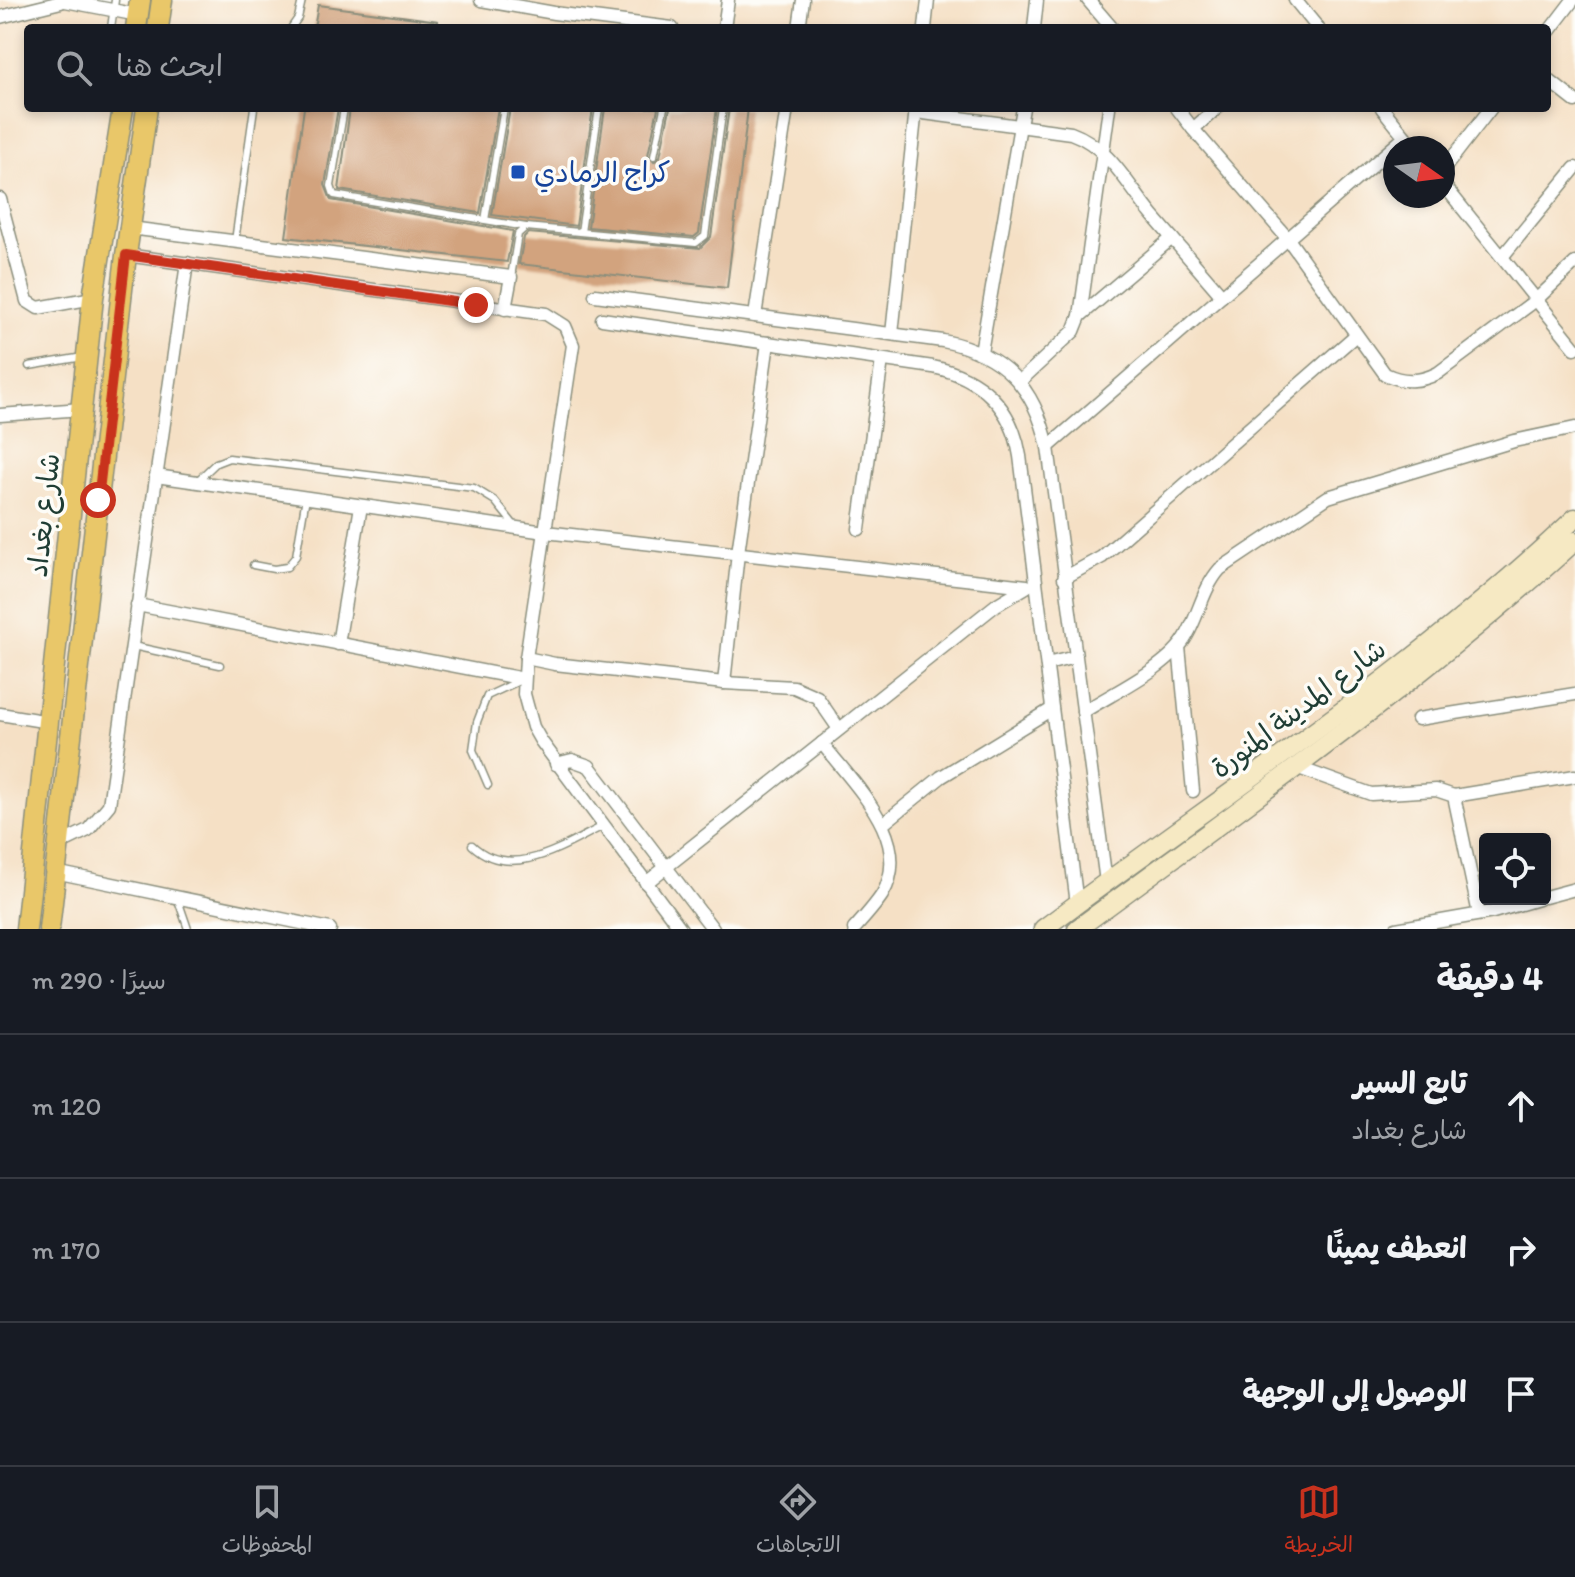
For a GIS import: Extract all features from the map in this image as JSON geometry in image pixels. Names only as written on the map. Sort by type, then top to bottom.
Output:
[{"type":"main road","points":[[159,24],[162,0]]},
{"type":"main road","name":"شارع بغداد","points":[[26,929],[93,298],[122,112]]},
{"type":"main road","name":"شارع بغداد","points":[[49,929],[126,255],[146,112]]},
{"type":"main road","points":[[73,497],[98,500]]},
{"type":"main road","name":"شارع المدينة المنورة","points":[[1077,929],[1168,850],[1521,568],[1575,518]]},
{"type":"main road","name":"شارع المدينة المنورة","points":[[1043,929],[1106,882],[1168,850],[1296,767],[1472,631],[1575,541]]},
{"type":"street","points":[[481,0],[641,24]]},
{"type":"street","points":[[725,24],[728,0]]},
{"type":"street","points":[[800,24],[803,0]]},
{"type":"street","points":[[925,24],[928,0]]},
{"type":"street","points":[[1034,24],[1037,0]]},
{"type":"street","points":[[1088,0],[1109,24]]},
{"type":"street","points":[[1295,0],[1312,24]]},
{"type":"street","points":[[1551,29],[1573,0]]},
{"type":"street","points":[[0,17],[60,1],[114,6],[138,14]]},
{"type":"street","points":[[1551,82],[1575,101]]},
{"type":"street","points":[[755,316],[786,112]]},
{"type":"street","points":[[892,334],[916,112]]},
{"type":"street","points":[[928,112],[1071,133],[1086,139],[1102,152],[1222,296]]},
{"type":"street","points":[[981,352],[1023,112]]},
{"type":"street","points":[[1019,382],[1074,331],[1080,316],[1108,112]]},
{"type":"street","points":[[1180,112],[1222,166],[1288,239],[1385,374],[1402,380],[1420,380],[1438,373],[1536,300],[1575,263]]},
{"type":"street","points":[[1193,129],[1212,112]]},
{"type":"street","points":[[1385,112],[1404,136]]},
{"type":"street","points":[[1455,155],[1488,112]]},
{"type":"street","points":[[1048,447],[1383,156]]},
{"type":"street","points":[[1502,257],[1575,168]]},
{"type":"street","points":[[0,199],[27,301],[38,308],[93,298]]},
{"type":"street","points":[[1455,199],[1575,348]]},
{"type":"street","points":[[130,228],[511,277],[505,309]]},
{"type":"street","points":[[1080,316],[1172,238]]},
{"type":"street","points":[[126,255],[553,316],[565,326],[573,345],[526,658],[524,694],[533,727],[556,764],[681,929]]},
{"type":"street","points":[[59,844],[88,830],[109,805],[187,263]]},
{"type":"street","points":[[595,295],[943,341],[981,352],[1002,365],[1019,382],[1038,412],[1048,447],[1106,882]]},
{"type":"street","points":[[602,319],[933,367],[964,376],[997,401],[1008,418],[1018,446],[1031,584],[1047,664],[1077,904]]},
{"type":"street","points":[[1064,578],[1102,557],[1356,335]]},
{"type":"street","points":[[724,683],[738,553],[768,343]]},
{"type":"street","points":[[859,529],[882,360]]},
{"type":"street","points":[[0,415],[82,409]]},
{"type":"street","points":[[1083,712],[1167,659],[1179,647],[1211,580],[1220,569],[1328,497],[1514,441],[1575,428]]},
{"type":"street","points":[[156,476],[517,529],[1031,584]]},
{"type":"street","points":[[338,644],[361,506]]},
{"type":"street","points":[[646,883],[996,605],[1031,584]]},
{"type":"street","points":[[137,605],[524,679]]},
{"type":"street","points":[[1179,647],[1193,791]]},
{"type":"street","points":[[1047,664],[1075,657]]},
{"type":"street","points":[[526,658],[724,683],[794,687],[817,697],[839,729]]},
{"type":"street","points":[[1418,719],[1575,694]]},
{"type":"street","points":[[883,824],[941,777],[1052,709]]},
{"type":"street","points":[[0,714],[49,722]]},
{"type":"street","points":[[822,743],[883,824],[890,841],[890,876],[883,893],[854,929]]},
{"type":"street","points":[[556,764],[572,760],[589,766],[713,929]]},
{"type":"street","points":[[1296,767],[1371,794],[1436,790],[1454,796],[1575,776]]},
{"type":"street","points":[[1454,796],[1479,914]]},
{"type":"street","points":[[55,872],[330,929]]},
{"type":"street","points":[[1551,895],[1575,889]]},
{"type":"street","points":[[1396,929],[1514,905]]},
{"type":"lane","points":[[294,24],[302,0]]},
{"type":"lane","points":[[235,241],[253,112]]},
{"type":"lane","points":[[343,112],[331,186],[334,195],[526,227],[696,243],[705,236],[722,112]]},
{"type":"lane","points":[[485,220],[503,112]]},
{"type":"lane","points":[[581,232],[598,112]]},
{"type":"lane","points":[[654,156],[663,112]]},
{"type":"lane","points":[[511,277],[518,234],[526,227]]},
{"type":"lane","points":[[29,366],[87,357]]},
{"type":"lane","points":[[196,482],[216,463],[229,458],[474,488],[495,501],[517,529]]},
{"type":"lane","points":[[253,565],[274,569],[287,567],[296,556],[306,497]]},
{"type":"lane","points":[[132,646],[220,665]]},
{"type":"lane","points":[[488,785],[473,750],[477,722],[487,696],[524,679]]},
{"type":"lane","points":[[472,845],[481,853],[510,861],[538,858],[603,826]]},
{"type":"lane","points":[[177,897],[188,929]]},
{"type":"building","points":[[318,5],[438,21],[438,24],[315,24]]},
{"type":"building","points":[[303,112],[337,112],[325,185],[331,200],[513,231],[507,262],[286,237]]},
{"type":"building","points":[[349,112],[497,112],[480,213],[339,190]]},
{"type":"building","points":[[509,112],[592,112],[576,226],[492,215]]},
{"type":"building","points":[[604,112],[657,112],[648,155],[654,162],[660,157],[669,112],[716,112],[699,233],[694,237],[588,227]]},
{"type":"building","points":[[728,112],[748,112],[727,288],[519,264],[524,237],[528,233],[700,248],[711,237]]},
{"type":"place","name":"كراج الرمادي","points":[[518,172]]},
{"type":"route","points":[[98,500],[126,255],[476,305]]}]
